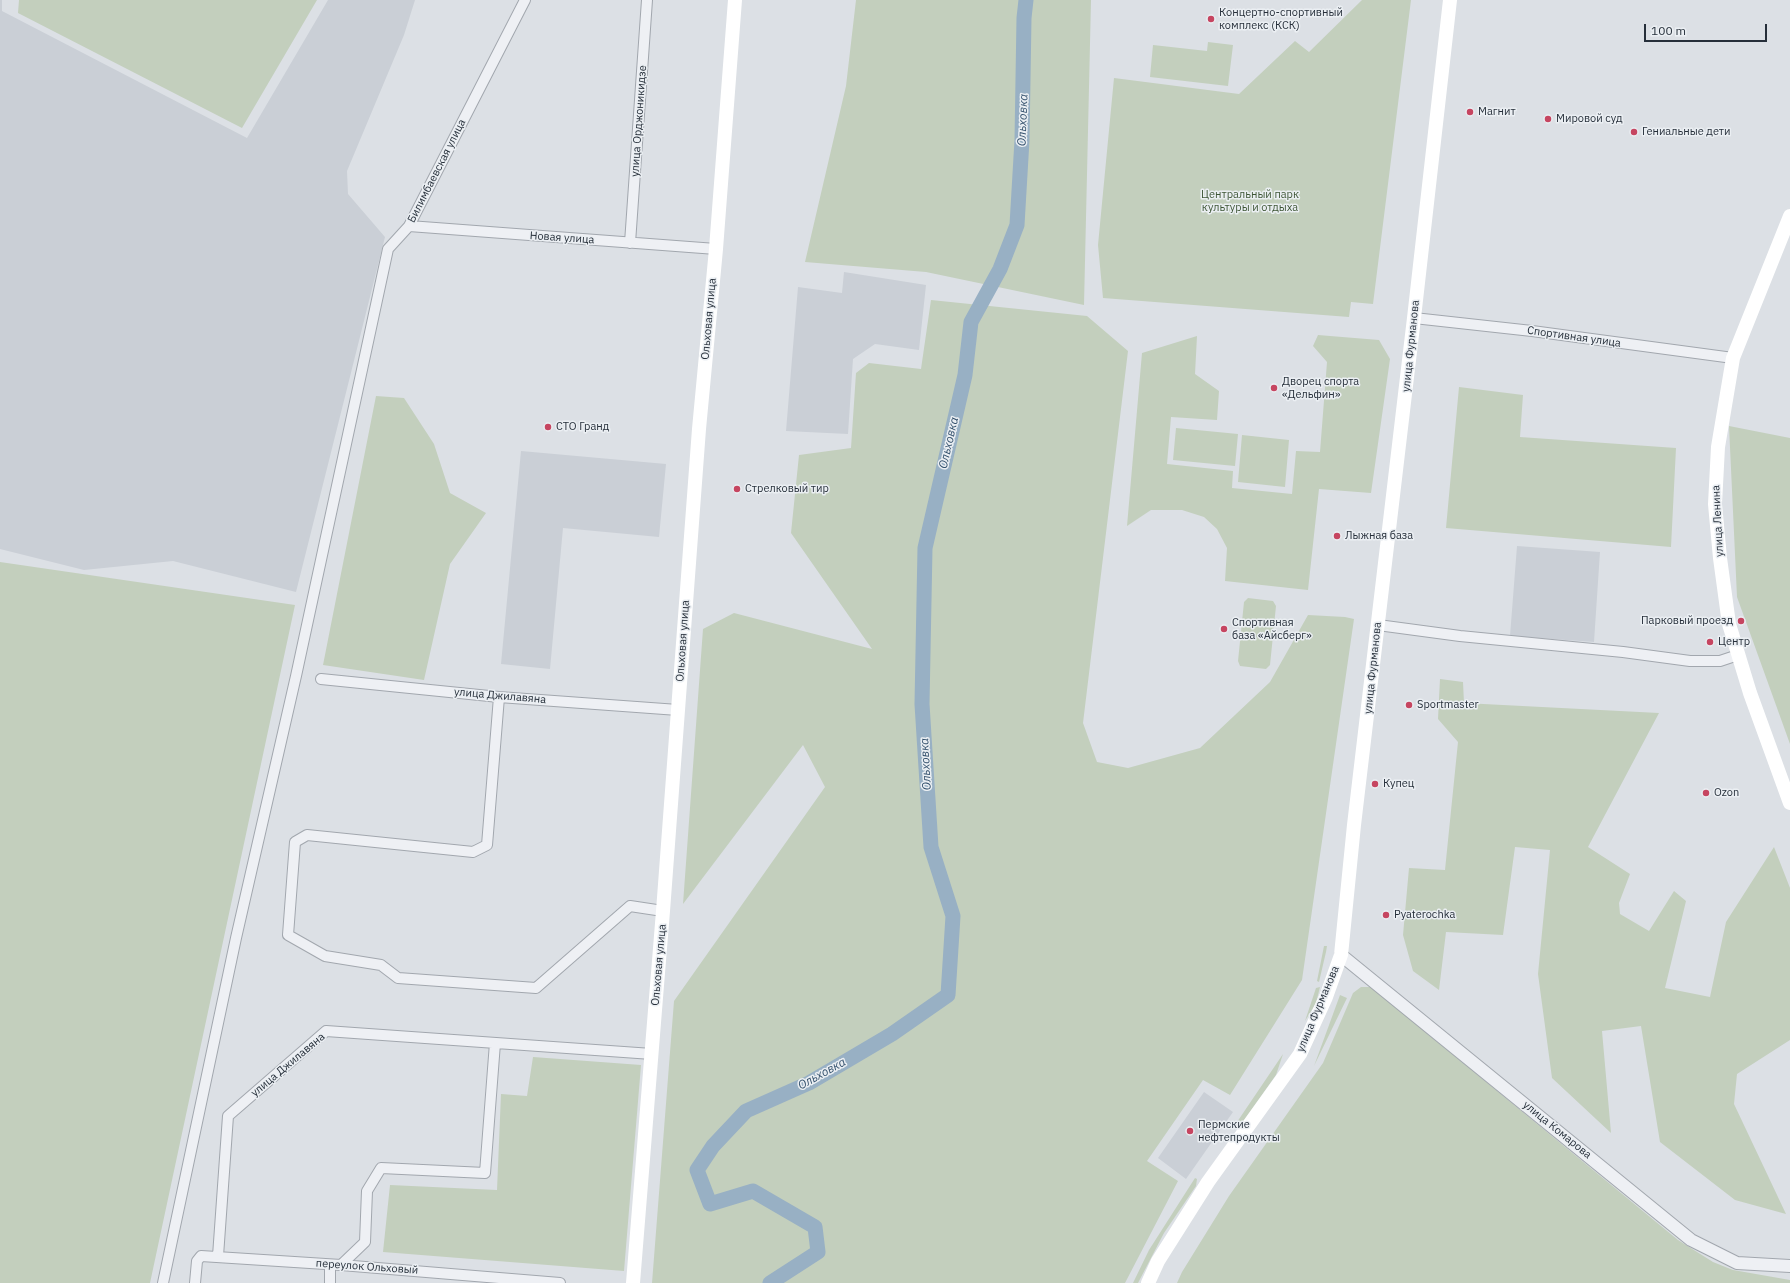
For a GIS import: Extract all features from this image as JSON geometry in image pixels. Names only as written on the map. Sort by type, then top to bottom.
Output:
[{"type":"main road","name":"Ольховая улица","points":[[633,1283],[652,1054],[699,429],[716,249],[735,0]]},
{"type":"main road","name":"улица Фурманова","points":[[1148,1283],[1158,1262],[1208,1182],[1300,1054],[1326,997],[1341,955],[1355,818],[1450,0]]},
{"type":"main road","name":"улица Ленина","points":[[1790,216],[1733,358],[1718,446],[1715,504],[1720,558],[1729,624],[1738,655],[1790,803]]},
{"type":"street","name":"Билимбаевская улица","points":[[163,1283],[236,938],[296,676],[388,249],[409,226],[526,0]]},
{"type":"street","name":"улица Орджоникидзе","points":[[630,243],[647,0]]},
{"type":"street","name":"Новая улица","points":[[409,226],[716,249]]},
{"type":"street","name":"Спортивная улица","points":[[1414,318],[1532,331],[1733,358]]},
{"type":"street","points":[[1378,625],[1460,636],[1690,660],[1720,661],[1738,655]]},
{"type":"street","name":"улица Джилавяна","points":[[322,679],[499,697],[678,710]]},
{"type":"street","points":[[499,697],[487,845],[473,852],[307,835],[295,842],[288,935],[325,956],[381,965],[398,978],[536,988],[630,906],[663,911]]},
{"type":"street","name":"улица Комарова","points":[[1341,955],[1691,1240],[1736,1263],[1790,1266]]},
{"type":"street","name":"улица Джилавяна","points":[[218,1256],[228,1116],[326,1031],[652,1054]]},
{"type":"street","points":[[342,1265],[365,1242],[366,1191],[381,1168],[485,1173],[495,1043]]},
{"type":"street","name":"переулок Ольховый","points":[[195,1283],[197,1262],[201,1256],[342,1265],[482,1280],[560,1283]]},
{"type":"street","points":[[330,1264],[330,1283]]},
{"type":"shaded area","points":[[0,0],[2,0],[2,11],[247,138],[328,0],[415,0],[404,35],[347,171],[348,194],[385,237],[296,592],[173,561],[84,570],[0,549]]},
{"type":"shaded area","points":[[844,272],[926,285],[919,350],[875,344],[853,359],[848,434],[786,431],[798,287],[842,293]]},
{"type":"shaded area","points":[[521,451],[666,464],[659,537],[563,528],[550,669],[501,664]]},
{"type":"shaded area","points":[[1517,546],[1600,552],[1594,642],[1510,636]]},
{"type":"shaded area","points":[[1204,1092],[1233,1112],[1186,1179],[1158,1158]]},
{"type":"green space","points":[[19,0],[317,0],[242,128],[18,13]]},
{"type":"green space","points":[[856,0],[1091,0],[1084,305],[926,272],[805,262],[846,86]]},
{"type":"green space","name":"Центральный парк культуры и отдыха","points":[[1362,0],[1411,0],[1373,304],[1351,302],[1349,317],[1103,298],[1098,245],[1114,78],[1239,94],[1295,41],[1309,52]]},
{"type":"green space","points":[[1208,42],[1233,45],[1228,86],[1150,77],[1153,45],[1207,51]]},
{"type":"green space","points":[[931,300],[1087,316],[1128,351],[1083,723],[1097,762],[1128,768],[1200,748],[1270,682],[1308,615],[1345,617],[1354,619],[1302,980],[1230,1095],[1203,1080],[1147,1161],[1178,1181],[1125,1283],[652,1283],[674,1001],[825,787],[803,745],[683,904],[703,629],[734,613],[872,649],[791,533],[799,455],[851,448],[856,373],[869,363],[921,369]]},
{"type":"green space","points":[[1318,335],[1379,340],[1390,359],[1371,493],[1319,489],[1308,590],[1225,581],[1227,548],[1217,529],[1204,517],[1182,510],[1151,510],[1127,526],[1142,353],[1197,336],[1195,374],[1219,391],[1217,420],[1171,417],[1167,464],[1233,471],[1232,488],[1292,494],[1296,451],[1320,452],[1327,362],[1313,346]]},
{"type":"green space","points":[[1459,387],[1523,395],[1520,437],[1676,448],[1671,547],[1446,528]]},
{"type":"green space","points":[[376,396],[404,398],[434,444],[450,493],[486,513],[450,564],[424,680],[323,665]]},
{"type":"green space","points":[[1729,426],[1790,438],[1790,744],[1737,597]]},
{"type":"green space","points":[[1176,428],[1238,434],[1235,466],[1173,460]]},
{"type":"green space","points":[[1242,435],[1289,440],[1285,487],[1238,482]]},
{"type":"green space","points":[[0,562],[295,605],[150,1283],[0,1283]]},
{"type":"green space","points":[[1248,598],[1273,601],[1276,606],[1270,665],[1266,669],[1240,666],[1238,661],[1244,602]]},
{"type":"green space","points":[[1440,679],[1463,682],[1464,703],[1659,713],[1588,847],[1630,874],[1619,903],[1620,914],[1649,931],[1674,891],[1686,901],[1665,988],[1710,997],[1726,922],[1774,847],[1790,888],[1790,1040],[1737,1074],[1734,1104],[1786,1214],[1735,1200],[1660,1142],[1641,1026],[1602,1031],[1611,1133],[1552,1078],[1538,974],[1550,850],[1515,847],[1503,935],[1446,932],[1439,990],[1413,971],[1403,935],[1409,868],[1445,870],[1458,742],[1438,719]]},
{"type":"green space","points":[[1324,946],[1327,946],[1319,982],[1317,981]]},
{"type":"green space","points":[[1320,987],[1316,1003],[1305,1021],[1316,988]]},
{"type":"green space","points":[[1361,987],[1371,987],[1678,1240],[1713,1262],[1733,1270],[1790,1280],[1790,1283],[1177,1283],[1182,1272],[1229,1196],[1323,1063],[1353,993]]},
{"type":"green space","points":[[1340,995],[1347,998],[1314,1066]]},
{"type":"green space","points":[[1283,1054],[1276,1075],[1242,1123],[1235,1125]]},
{"type":"green space","points":[[533,1057],[641,1065],[624,1271],[383,1252],[390,1185],[497,1190],[501,1094],[527,1096]]},
{"type":"green space","points":[[1195,1178],[1197,1179],[1196,1186],[1164,1233],[1138,1283],[1133,1283],[1149,1250]]},
{"type":"waterway","name":"Ольховка","points":[[770,1283],[818,1252],[815,1227],[753,1191],[710,1204],[697,1170],[713,1146],[746,1111],[809,1083],[892,1034],[948,995],[953,916],[931,847],[922,704],[925,548],[965,375],[971,322],[1000,269],[1017,225],[1022,140],[1024,18],[1026,0]]},
{"type":"place","name":"Концертно-спортивный комплекс (КСК)","points":[[1211,19]]},
{"type":"place","name":"Магнит","points":[[1470,112]]},
{"type":"place","name":"Мировой суд","points":[[1548,119]]},
{"type":"place","name":"Гениальные дети","points":[[1634,132]]},
{"type":"place","name":"Дворец спорта «Дельфин»","points":[[1274,388]]},
{"type":"place","name":"СТО Гранд","points":[[548,427]]},
{"type":"place","name":"Стрелковый тир","points":[[737,489]]},
{"type":"place","name":"Лыжная база","points":[[1337,536]]},
{"type":"place","name":"Парковый проезд","points":[[1741,621]]},
{"type":"place","name":"Спортивная база «Айсберг»","points":[[1224,629]]},
{"type":"place","name":"Центр","points":[[1710,642]]},
{"type":"place","name":"Sportmaster","points":[[1409,705]]},
{"type":"place","name":"Купец","points":[[1375,784]]},
{"type":"place","name":"Ozon","points":[[1706,793]]},
{"type":"place","name":"Pyaterochka","points":[[1386,915]]},
{"type":"place","name":"Пермские нефтепродукты","points":[[1190,1131]]}]
